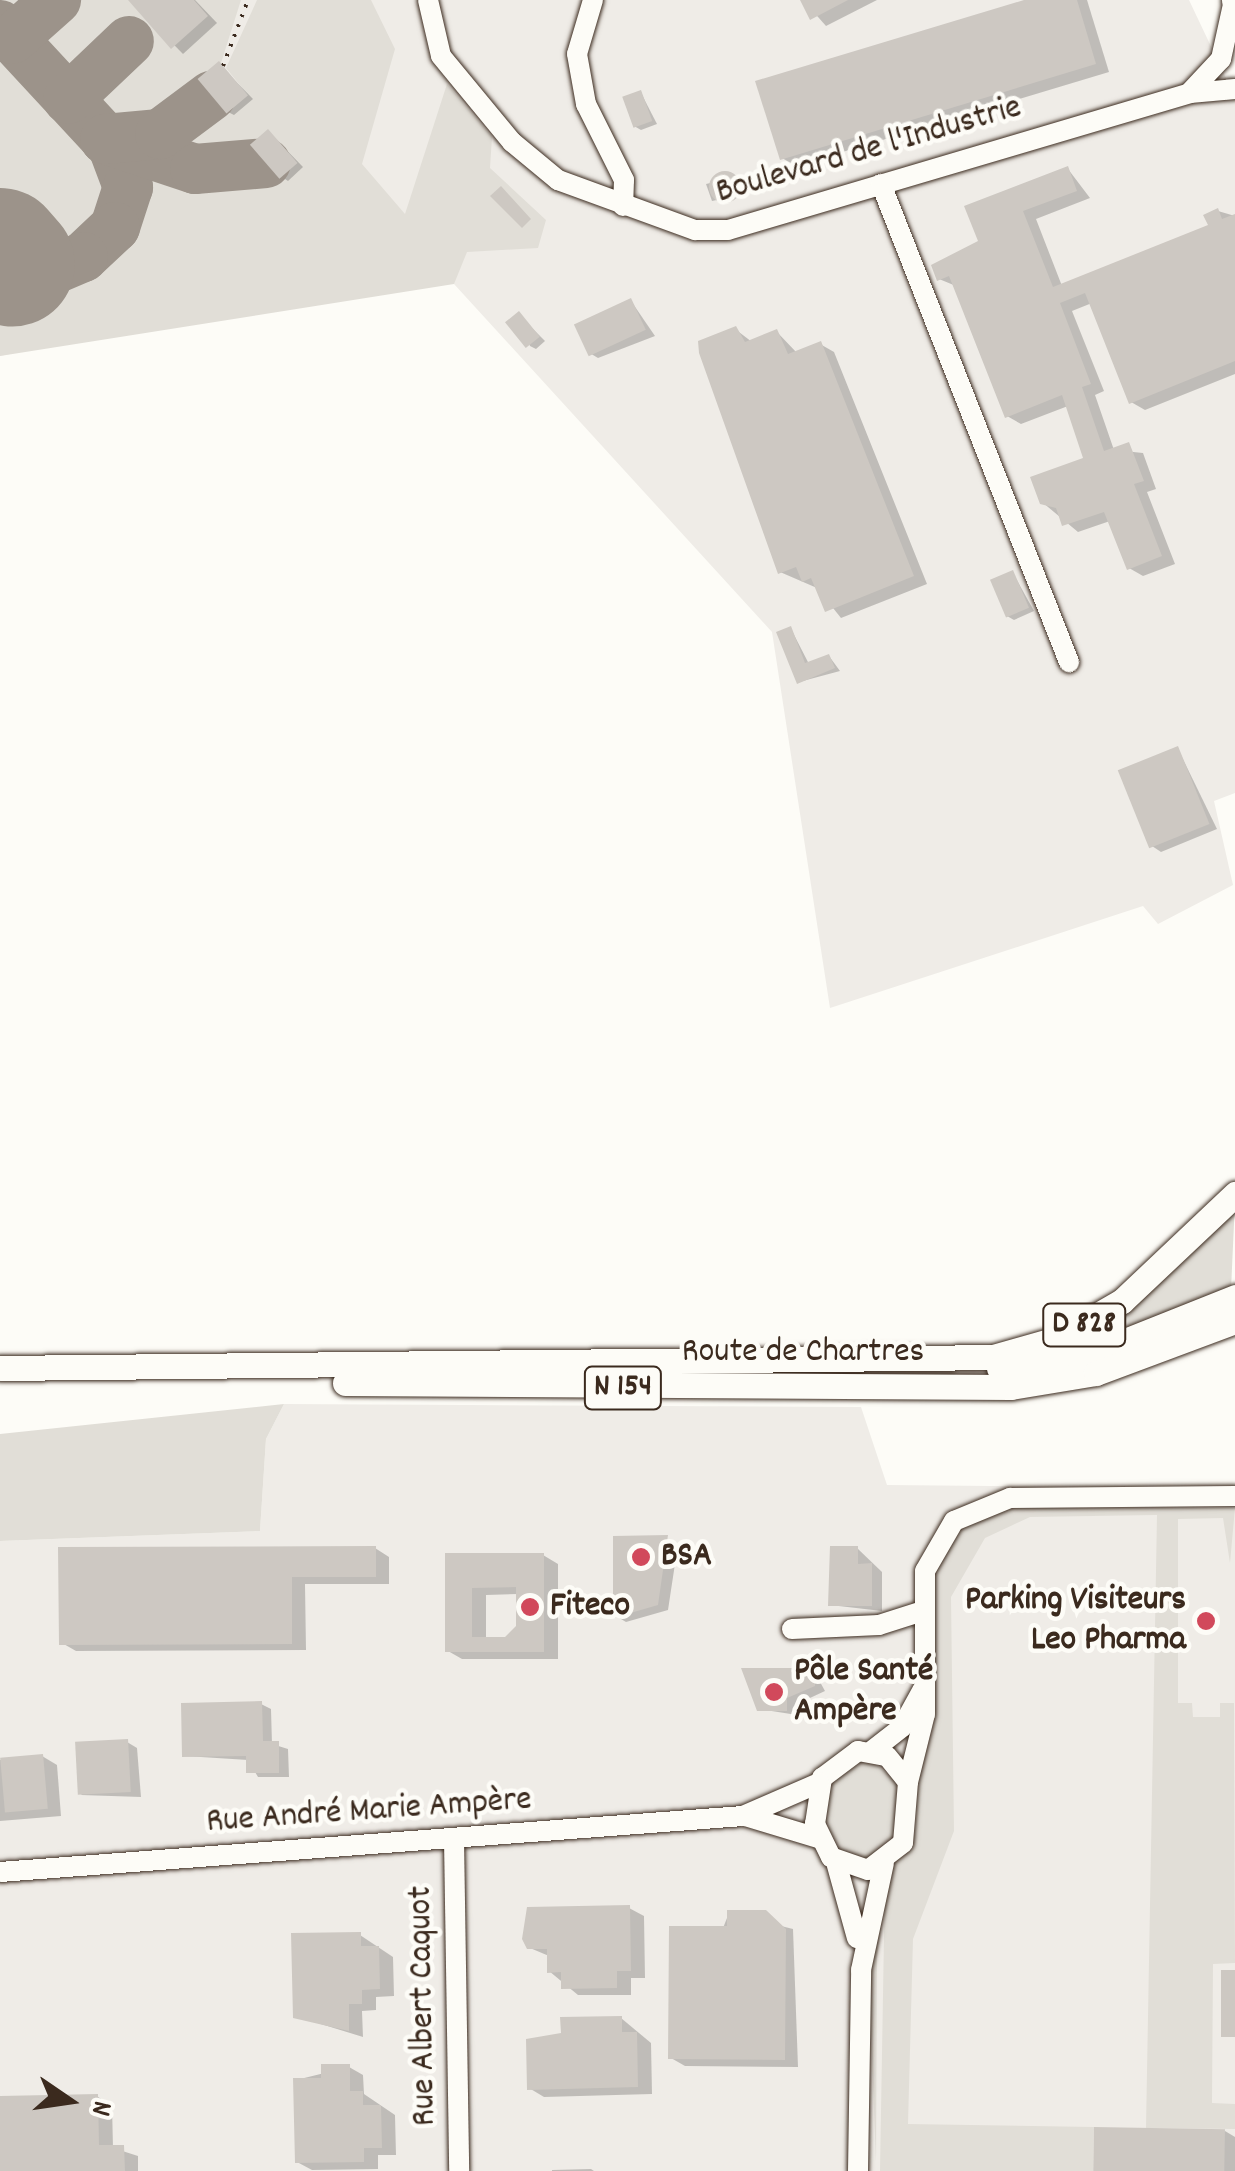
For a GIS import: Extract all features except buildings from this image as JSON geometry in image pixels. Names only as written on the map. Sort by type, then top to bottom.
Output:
[{"type":"main road","name":"D 828","points":[[889,1364],[992,1357],[1056,1339],[1144,1283],[1235,1194]]},
{"type":"main road","name":"Route de Chartres","points":[[889,1364],[1060,1362],[1235,1297]]},
{"type":"main road","name":"Route de Chartres","points":[[0,1383],[1011,1387],[1096,1372],[1235,1321]]},
{"type":"main road","name":"N 154","points":[[0,1368],[889,1364]]},
{"type":"street","name":"Boulevard de l'Industrie","points":[[428,0],[440,56],[512,142],[558,180],[694,230],[728,230],[1190,92],[1235,89]]},
{"type":"street","points":[[592,0],[577,54],[586,104],[624,180],[623,206]]},
{"type":"street","points":[[1190,92],[1220,59],[1234,0]]},
{"type":"street","points":[[881,184],[1069,662]]},
{"type":"street","points":[[858,2171],[861,1970],[884,1863],[907,1832],[908,1782],[924,1688],[923,1611],[936,1543],[981,1505],[1235,1496]]},
{"type":"street","points":[[792,1629],[879,1625],[923,1611]]},
{"type":"street","points":[[861,1970],[836,1862],[818,1838],[818,1783],[845,1756],[873,1750],[902,1727],[924,1688]]},
{"type":"street","points":[[873,1750],[908,1782]]},
{"type":"street","name":"Rue André Marie Ampère","points":[[0,1872],[743,1816],[818,1783]]},
{"type":"street","name":"Rue André Marie Ampère","points":[[743,1816],[818,1838]]},
{"type":"street","name":"Rue Albert Caquot","points":[[454,1839],[459,2171]]},
{"type":"street","points":[[836,1862],[862,1870],[884,1863]]},
{"type":"path","points":[[223,66],[248,0]]},
{"type":"shaded area","points":[[0,0],[1189,0],[1235,97],[1235,793],[1214,801],[1233,885],[1158,924],[1143,906],[830,1008],[772,632],[454,284],[405,216],[335,287],[0,356]]},
{"type":"shaded area","points":[[0,0],[241,0],[221,63],[197,79],[248,95],[226,68],[257,0],[371,0],[395,49],[362,164],[405,214],[447,84],[492,137],[490,168],[546,220],[538,248],[467,252],[454,284],[0,356]]},
{"type":"shaded area","points":[[1235,1201],[1231,1290],[1052,1357]]},
{"type":"shaded area","points":[[284,1404],[861,1407],[887,1485],[1235,1488],[1235,2171],[0,2171],[0,1541],[260,1531],[266,1439]]},
{"type":"shaded area","points":[[284,1404],[266,1439],[260,1531],[0,1541],[0,1434]]},
{"type":"shaded area","points":[[1013,1508],[1235,1508],[1230,1563],[1223,1518],[1178,1519],[1178,1703],[1192,1703],[1193,1717],[1220,1717],[1220,1703],[1234,1703],[1235,1963],[1213,1964],[1212,2103],[1235,2104],[1235,2129],[1146,2128],[1157,1515],[1030,1517],[985,1538],[951,1597],[954,1831],[913,1939],[908,2124],[1094,2127],[1093,2171],[880,2171],[885,1877],[915,1834],[934,1573],[965,1524]]},
{"type":"shaded area","points":[[868,1758],[899,1784],[899,1833],[871,1860],[838,1854],[825,1832],[826,1787]]},
{"type":"shaded area","points":[[883,1910],[877,1958],[876,2161],[868,1955]]},
{"type":"taxiway","points":[[12,39],[56,0]]},
{"type":"taxiway","points":[[0,25],[113,147],[128,187],[115,227],[83,257],[34,278],[12,264]]},
{"type":"taxiway","points":[[68,99],[129,41]]},
{"type":"taxiway","points":[[105,139],[160,134],[211,96]]},
{"type":"taxiway","points":[[105,139],[195,169],[266,163]]},
{"type":"runway","points":[[0,250],[12,264]]},
{"type":"place","name":"BSA","points":[[641,1557]]},
{"type":"place","name":"Fiteco","points":[[530,1607]]},
{"type":"place","name":"Parking Visiteurs Leo Pharma","points":[[1206,1621]]},
{"type":"place","name":"Pôle Santé Ampère","points":[[774,1692]]}]
